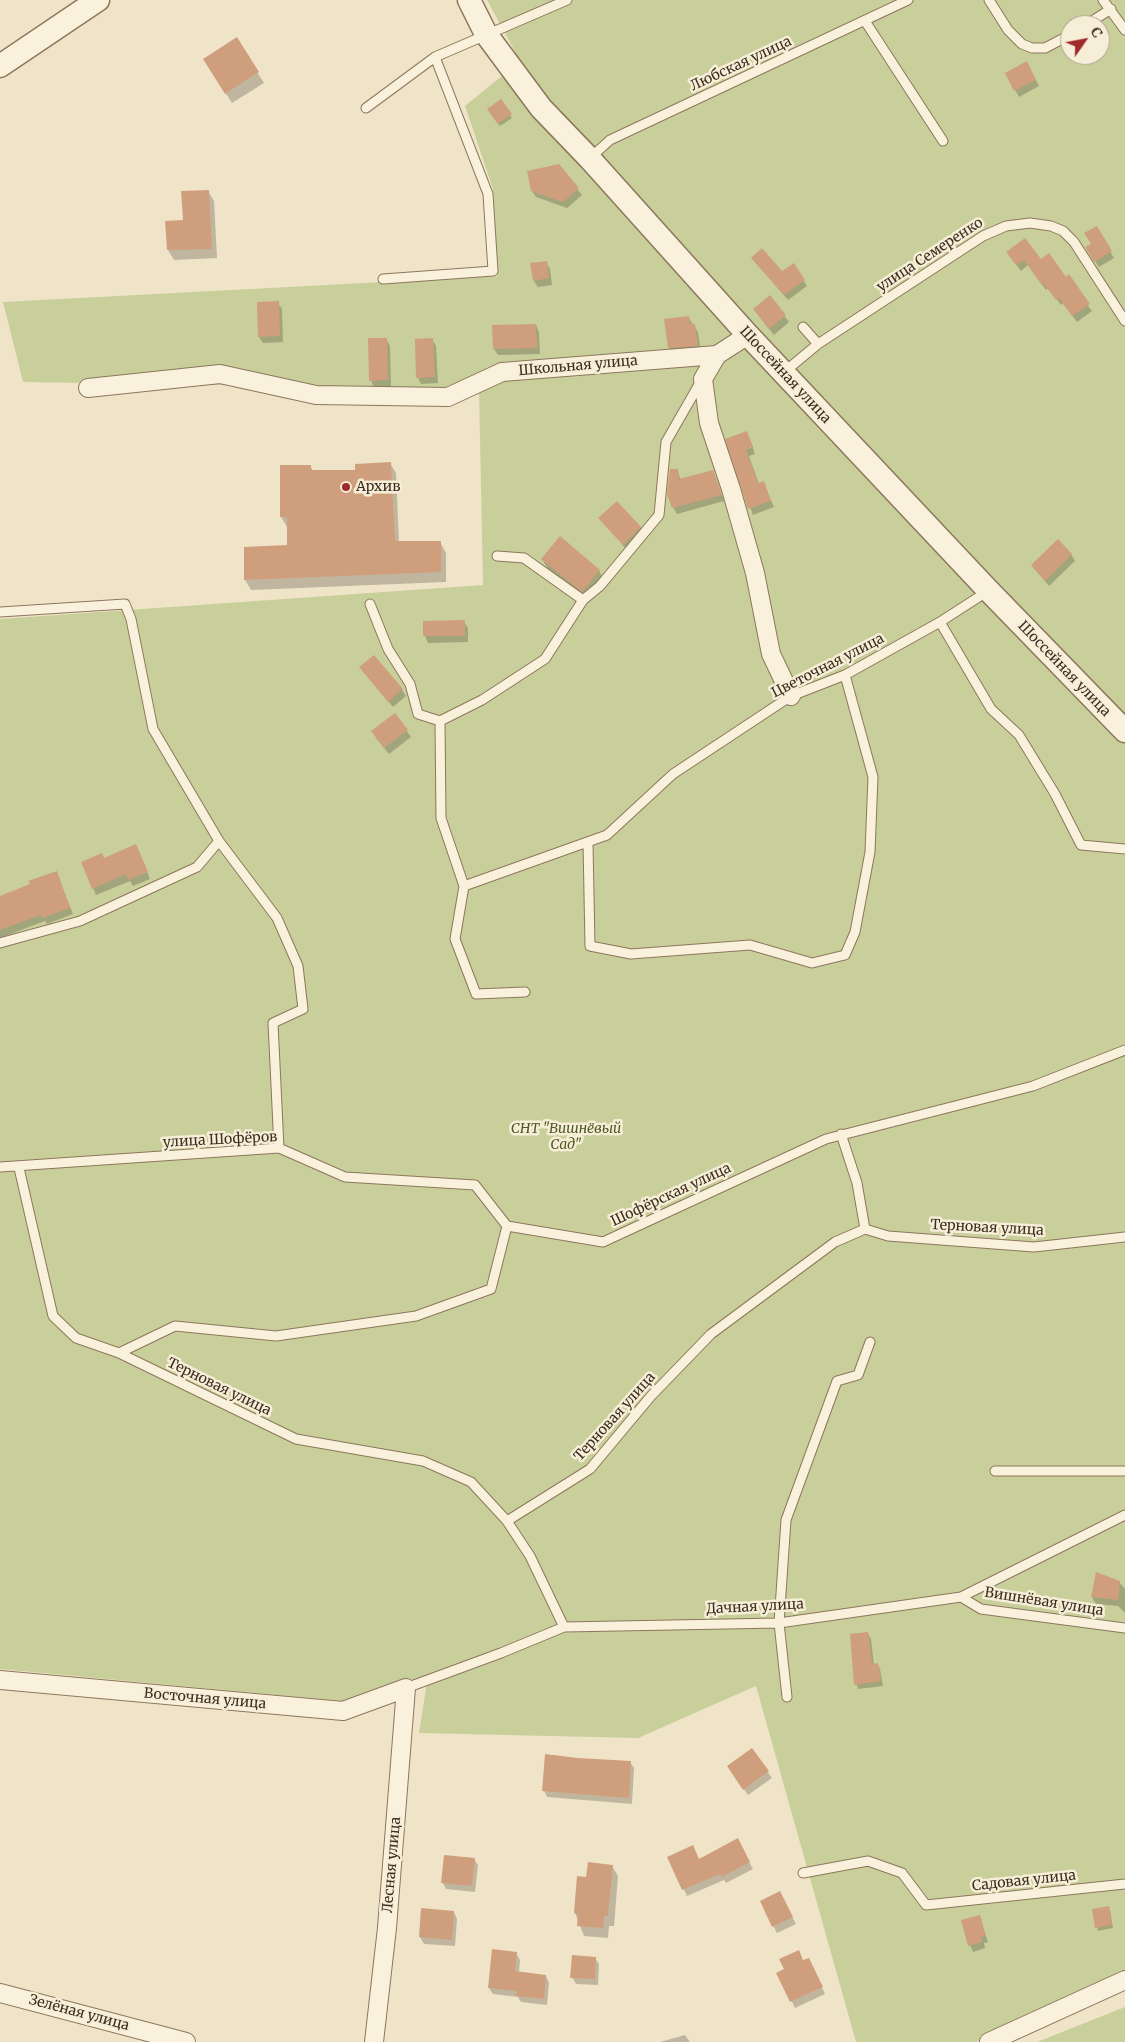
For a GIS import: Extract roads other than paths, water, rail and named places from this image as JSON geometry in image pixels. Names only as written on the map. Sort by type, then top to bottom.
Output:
[{"type":"street","points":[[0,66],[98,0]]},
{"type":"street","name":"Шоссейная улица","points":[[469,0],[486,34],[541,108],[590,159],[783,373],[988,590],[1125,731]]},
{"type":"street","points":[[748,335],[717,355],[703,379],[709,423],[731,489],[755,573],[771,654],[791,696]]},
{"type":"street","name":"Школьная улица","points":[[88,388],[220,374],[316,395],[448,397],[502,372],[717,355]]},
{"type":"street","name":"Восточная улица","points":[[0,1680],[343,1711],[406,1688]]},
{"type":"street","name":"Лесная улица","points":[[374,2042],[387,1928],[406,1688]]},
{"type":"street","points":[[989,2042],[1125,1980]]},
{"type":"street","name":"Зелёная улица","points":[[0,1992],[186,2042]]},
{"type":"lane","points":[[366,108],[435,57],[567,0]]},
{"type":"lane","name":"Любская улица","points":[[590,159],[610,140],[908,0]]},
{"type":"lane","points":[[989,0],[1008,30],[1022,44],[1032,48],[1045,48],[1060,40]]},
{"type":"lane","points":[[1103,0],[1125,30]]},
{"type":"lane","points":[[1101,15],[1110,9]]},
{"type":"lane","points":[[865,21],[943,141]]},
{"type":"lane","points":[[383,278],[493,271],[488,194],[435,57]]},
{"type":"lane","name":"улица Семеренко","points":[[783,373],[818,344],[993,230],[1006,226],[1030,223],[1051,226],[1063,231],[1074,242],[1125,321]]},
{"type":"lane","points":[[803,327],[818,344]]},
{"type":"lane","points":[[370,604],[388,649],[410,684],[418,714],[440,721],[482,700],[545,659],[583,600],[600,586],[660,515],[666,442],[703,379]]},
{"type":"lane","points":[[497,556],[524,558],[583,600]]},
{"type":"lane","name":"Цветочная улица","points":[[464,886],[608,835],[673,774],[791,696],[845,675],[940,622],[988,590]]},
{"type":"lane","points":[[0,612],[126,604],[131,619],[153,729],[219,841],[277,918],[298,966],[303,1009],[273,1023],[279,1148]]},
{"type":"lane","points":[[940,622],[991,710],[1019,735],[1055,794],[1081,845],[1125,848]]},
{"type":"lane","points":[[588,843],[590,946],[631,954],[750,945],[812,963],[845,955],[855,932],[870,852],[873,777],[845,675]]},
{"type":"lane","points":[[440,721],[441,818],[464,886],[455,939],[476,994],[525,992]]},
{"type":"lane","points":[[0,943],[80,921],[197,867],[219,841]]},
{"type":"lane","name":"Шофёрская улица","points":[[507,1226],[603,1242],[826,1139],[1032,1086],[1125,1050]]},
{"type":"lane","points":[[841,1134],[857,1183],[865,1229]]},
{"type":"lane","name":"улица Шофёров","points":[[0,1168],[279,1148],[345,1177],[475,1185],[507,1226]]},
{"type":"lane","name":"Терновая улица","points":[[19,1168],[53,1316],[76,1338],[119,1352],[296,1439],[423,1461],[471,1482],[507,1522],[590,1469],[651,1396],[711,1334],[835,1242],[865,1229],[888,1236],[1034,1246],[1125,1237]]},
{"type":"lane","points":[[119,1352],[175,1326],[276,1336],[416,1316],[491,1289],[507,1226]]},
{"type":"lane","points":[[787,1697],[779,1622],[786,1520],[837,1381],[858,1374],[870,1342]]},
{"type":"lane","points":[[994,1471],[1125,1471]]},
{"type":"lane","name":"Дачная улица","points":[[406,1688],[501,1654],[564,1627],[779,1622],[961,1597],[1125,1515]]},
{"type":"lane","points":[[507,1522],[530,1556],[564,1627]]},
{"type":"lane","name":"Вишнёвая улица","points":[[961,1597],[981,1609],[1125,1628]]},
{"type":"lane","name":"Садовая улица","points":[[803,1872],[868,1861],[902,1873],[926,1905],[1125,1884]]},
{"type":"place","name":"Архив","points":[[346,487]]},
{"type":"park label","name":"СНТ \"Вишнёвый Сад\"","points":[[566,1138]]}]
